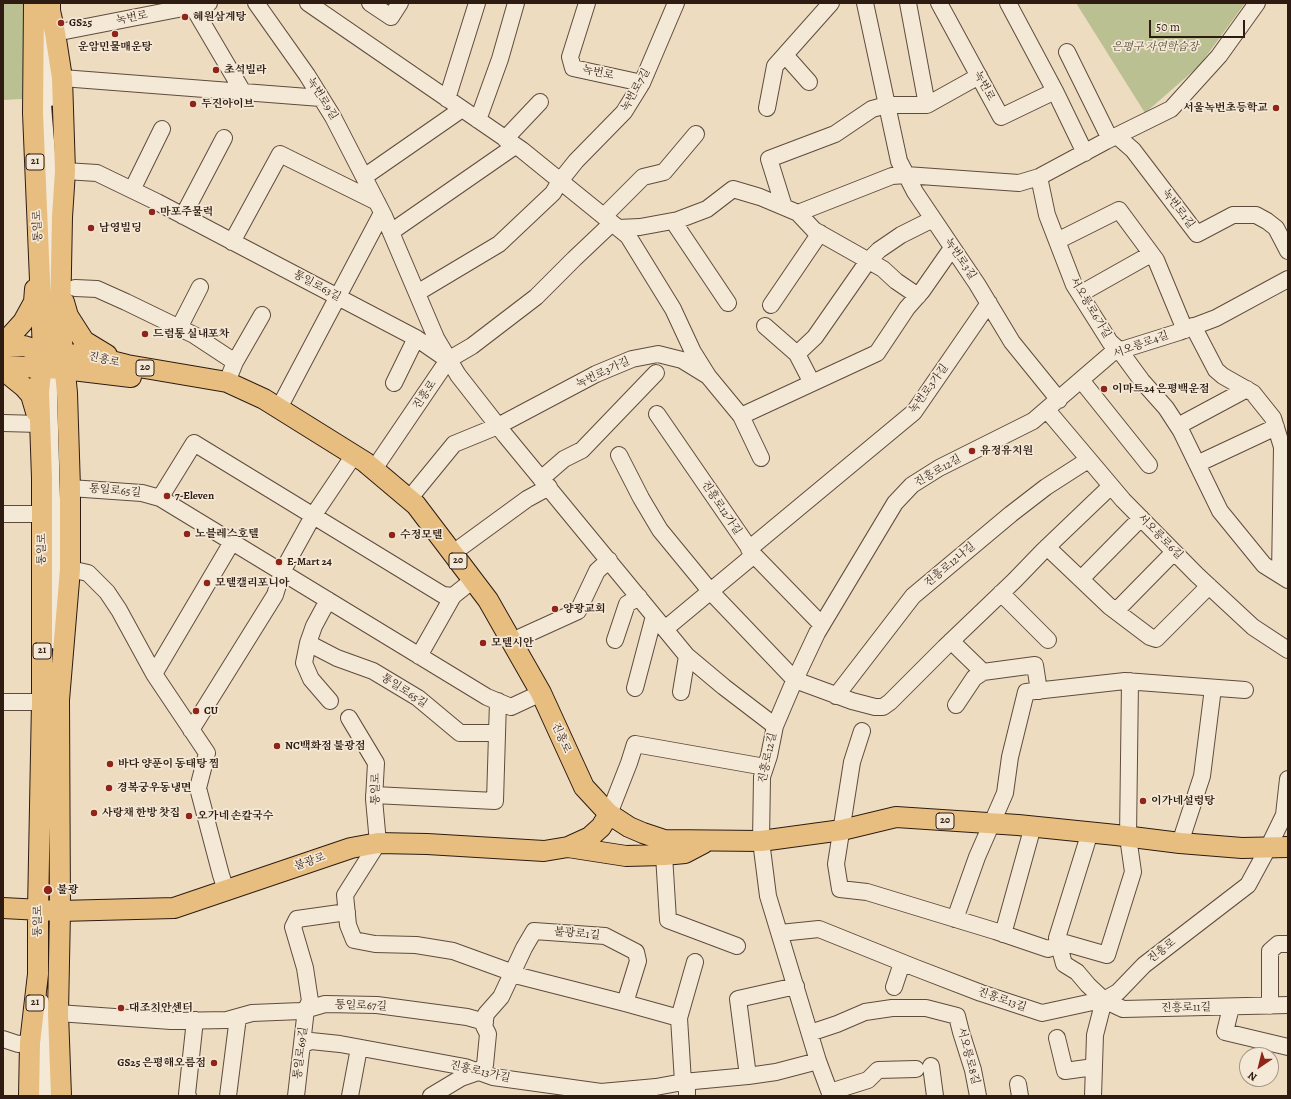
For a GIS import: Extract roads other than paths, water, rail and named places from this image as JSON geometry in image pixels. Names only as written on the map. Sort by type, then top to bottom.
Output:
[{"type":"main road","name":"통일로","points":[[28,1096],[30,1044],[38,974],[38,910],[50,701],[70,569],[70,488],[67,393],[60,322],[68,292],[62,217],[65,171],[62,78],[55,33],[45,6]]},
{"type":"main road","name":"통일로","points":[[45,6],[35,33],[33,113],[40,252],[42,359],[39,392],[42,514],[60,911],[58,1013],[60,1090]]},
{"type":"main road","points":[[3,344],[23,322],[34,302],[36,261],[40,252]]},
{"type":"main road","points":[[68,292],[68,316],[84,341],[99,351],[127,365]]},
{"type":"main road","name":"진흥로","points":[[3,347],[24,346],[42,359]]},
{"type":"main road","name":"진흥로","points":[[64,361],[91,356],[127,365],[227,382],[264,399],[354,455],[374,470],[416,505],[488,600],[541,693],[584,787],[609,814],[629,827],[643,833],[664,840],[761,841],[842,830],[896,818],[1032,826],[1180,844],[1242,848],[1288,847]]},
{"type":"main road","name":"진흥로","points":[[3,366],[42,359],[64,361],[209,387],[227,382]]},
{"type":"main road","points":[[3,373],[8,374],[31,395],[40,424]]},
{"type":"main road","name":"불광로","points":[[3,908],[60,911],[174,908],[351,848],[378,843],[427,844],[544,851],[568,847],[590,837],[601,827],[609,814]]},
{"type":"main road","points":[[568,847],[626,856],[664,855],[685,853],[710,840]]},
{"type":"street","name":"녹번로","points":[[55,33],[209,3]]},
{"type":"street","name":"녹번로9길","points":[[256,3],[307,75],[333,117],[380,208],[436,338],[448,360]]},
{"type":"street","points":[[308,3],[510,143],[628,236],[673,309],[694,352],[708,376]]},
{"type":"street","points":[[370,3],[392,17],[400,3]]},
{"type":"street","points":[[447,99],[477,3]]},
{"type":"street","points":[[478,120],[500,59],[516,3]]},
{"type":"street","name":"녹번로","points":[[587,3],[570,57],[573,68],[642,83]]},
{"type":"street","name":"녹번로7길","points":[[417,293],[499,244],[553,193],[560,181],[624,112],[642,83],[676,3]]},
{"type":"street","points":[[767,108],[775,66],[831,3]]},
{"type":"street","name":"녹번로3길","points":[[865,3],[899,161],[915,192],[989,303],[1012,342],[1059,400]]},
{"type":"street","points":[[908,3],[927,105]]},
{"type":"street","name":"녹번로","points":[[939,3],[1001,116],[1055,92]]},
{"type":"street","points":[[1008,3],[1085,152]]},
{"type":"street","points":[[791,210],[892,176],[906,175],[1020,183],[1039,177],[1114,137],[1171,109],[1219,56],[1257,3]]},
{"type":"street","points":[[45,6],[55,164],[62,217]]},
{"type":"street","points":[[193,7],[242,92]]},
{"type":"street","points":[[35,33],[39,57],[50,186],[50,321],[42,359]]},
{"type":"street","points":[[1067,52],[1114,137]]},
{"type":"street","points":[[785,55],[810,82]]},
{"type":"street","points":[[791,210],[769,159],[835,134],[872,110],[887,105],[927,105],[979,76]]},
{"type":"street","points":[[62,78],[321,98]]},
{"type":"street","points":[[390,232],[510,143],[540,102]]},
{"type":"street","points":[[364,177],[462,109]]},
{"type":"street","points":[[132,190],[162,129]]},
{"type":"street","points":[[696,134],[664,172],[643,177],[611,223],[536,297],[472,346],[448,360],[498,426],[687,656],[775,726]]},
{"type":"street","name":"녹번로1길","points":[[1114,137],[1133,150],[1197,234],[1233,215],[1256,215],[1276,228],[1288,250]]},
{"type":"street","points":[[183,216],[224,138]]},
{"type":"street","points":[[232,242],[280,154],[380,208],[338,298],[278,408]]},
{"type":"street","name":"통일로63길","points":[[65,171],[97,173],[132,190],[416,338],[448,360]]},
{"type":"street","name":"서오릉로6가길","points":[[1039,177],[1047,215],[1074,285],[1110,342],[1120,351],[1142,381],[1166,408],[1178,426],[1220,511],[1264,565],[1284,578]]},
{"type":"street","points":[[611,223],[640,227],[673,221],[707,209],[733,189],[760,197],[791,210],[814,230],[883,269],[896,281],[918,296]]},
{"type":"street","points":[[1057,241],[1118,210],[1156,260],[1189,328]]},
{"type":"street","points":[[797,354],[815,337],[868,260],[900,235],[933,219]]},
{"type":"street","points":[[673,221],[728,303]]},
{"type":"street","points":[[771,305],[820,233]]},
{"type":"street","points":[[741,416],[877,353],[907,308],[918,296],[952,248]]},
{"type":"street","points":[[1080,294],[1151,254]]},
{"type":"street","name":"서오릉로4길","points":[[1047,410],[1112,353],[1216,318],[1288,279]]},
{"type":"street","points":[[179,328],[200,287]]},
{"type":"street","points":[[68,292],[98,289],[194,335],[235,362]]},
{"type":"street","name":"녹번로3가길","points":[[751,552],[799,507],[914,412],[989,303]]},
{"type":"street","points":[[227,382],[235,362],[262,315]]},
{"type":"street","points":[[765,326],[797,354],[812,383]]},
{"type":"street","name":"서오릉로6가길","points":[[1189,328],[1216,370],[1223,376],[1253,393],[1273,418],[1282,447],[1284,578]]},
{"type":"street","points":[[394,383],[416,338]]},
{"type":"street","name":"녹번로3가길","points":[[409,499],[454,444],[498,426],[596,374],[632,359],[658,354],[682,360],[708,376],[741,416],[761,458]]},
{"type":"street","name":"진흥로","points":[[374,470],[448,360]]},
{"type":"street","points":[[3,702],[50,701],[49,393],[53,380],[64,361]]},
{"type":"street","points":[[452,553],[527,499],[545,483],[564,459],[582,450],[656,373]]},
{"type":"street","points":[[1081,380],[1149,465]]},
{"type":"street","points":[[1178,426],[1247,389]]},
{"type":"street","name":"서오릉로6길","points":[[1047,410],[1111,486],[1174,552],[1253,627],[1288,650]]},
{"type":"street","name":"진흥로12길","points":[[761,841],[762,777],[775,726],[795,680],[822,625],[895,503],[912,485],[939,468],[1033,422],[1047,410]]},
{"type":"street","name":"진흥로12가길","points":[[657,414],[751,552]]},
{"type":"street","points":[[3,423],[40,424]]},
{"type":"street","points":[[1197,464],[1276,427]]},
{"type":"street","points":[[160,498],[194,443],[443,595],[453,596]]},
{"type":"street","points":[[191,730],[275,595],[282,572],[313,516],[354,455]]},
{"type":"street","points":[[619,455],[641,498],[660,530],[711,592],[795,680],[836,696],[875,707],[883,707],[890,702],[1111,486]]},
{"type":"street","name":"진흥로12나길","points":[[836,696],[913,596],[1034,496],[1088,460]]},
{"type":"street","name":"통일로65길","points":[[70,488],[142,492],[160,498],[487,697],[511,707],[541,693]]},
{"type":"street","points":[[3,514],[42,514]]},
{"type":"street","points":[[1081,579],[1141,518]]},
{"type":"street","points":[[154,674],[232,542]]},
{"type":"street","points":[[1047,547],[1116,611],[1150,638],[1156,639],[1209,586]]},
{"type":"street","points":[[665,629],[711,592],[751,552],[822,625]]},
{"type":"street","points":[[1116,611],[1174,552]]},
{"type":"street","points":[[512,641],[578,611],[597,571],[609,560]]},
{"type":"street","points":[[70,569],[88,573],[107,592],[119,610],[154,674],[207,753],[198,788],[226,890]]},
{"type":"street","points":[[419,656],[453,596],[473,580]]},
{"type":"street","points":[[1001,593],[1048,640]]},
{"type":"street","points":[[615,640],[627,604],[638,597]]},
{"type":"street","points":[[328,600],[314,626],[308,643],[304,663],[311,679],[330,701]]},
{"type":"street","points":[[634,688],[654,616]]},
{"type":"street","points":[[951,641],[983,672]]},
{"type":"street","name":"통일로65길","points":[[308,643],[337,658],[349,661],[373,671],[418,698],[460,733],[497,733]]},
{"type":"street","points":[[680,692],[687,656]]},
{"type":"street","points":[[956,704],[974,678],[983,672],[1035,665],[1039,691]]},
{"type":"street","points":[[862,731],[852,762],[836,864],[840,889],[867,892],[1048,949],[1066,943],[1107,955],[1133,872],[1128,837],[1130,681]]},
{"type":"street","points":[[955,919],[977,857],[1005,793],[1010,757],[1026,692],[1130,681],[1245,690]]},
{"type":"street","points":[[1180,844],[1202,776],[1213,688]]},
{"type":"street","points":[[374,795],[495,801],[498,701]]},
{"type":"street","name":"통일로","points":[[349,718],[376,763],[374,795],[378,843]]},
{"type":"street","points":[[609,814],[635,744],[765,767]]},
{"type":"street","name":"진흥로","points":[[1104,1000],[1118,992],[1144,965],[1248,885],[1284,815],[1288,779]]},
{"type":"street","points":[[1003,934],[1032,826]]},
{"type":"street","points":[[1090,832],[1057,938],[1064,964],[1077,972],[1104,1000],[1095,1035],[1093,1096]]},
{"type":"street","points":[[761,841],[768,896],[818,1061],[831,1094],[868,1080],[878,1070],[923,1068],[935,1096]]},
{"type":"street","points":[[378,843],[346,895],[348,925],[354,940],[375,944],[416,945],[453,951],[508,971],[514,975],[679,1018]]},
{"type":"street","points":[[664,855],[668,920],[737,946]]},
{"type":"street","points":[[306,1010],[310,1001],[305,968],[293,927],[297,919],[347,912]]},
{"type":"street","name":"진흥로13길","points":[[780,933],[819,929],[981,993],[1042,1013],[1104,1000]]},
{"type":"street","name":"불광로1길","points":[[485,1022],[486,1014],[501,997],[524,948],[534,931],[605,936],[636,952],[638,961],[625,1003]]},
{"type":"street","points":[[1270,1006],[1270,951],[1278,944],[1288,944]]},
{"type":"street","points":[[685,1089],[679,1018],[695,962]]},
{"type":"street","points":[[894,987],[902,963]]},
{"type":"street","points":[[38,974],[41,995],[46,1096]]},
{"type":"street","points":[[748,1076],[738,999],[796,986]]},
{"type":"street","name":"진흥로11길","points":[[1104,1000],[1123,1009],[1288,1005]]},
{"type":"street","name":"통일로67길","points":[[58,1013],[171,1021],[227,1020],[252,1013],[306,1010],[325,1004],[378,1005],[467,1017],[485,1022]]},
{"type":"street","points":[[1231,1006],[1225,1032],[1288,1047]]},
{"type":"street","name":"서오릉로8길","points":[[810,1033],[837,1024],[865,1012],[892,1008],[926,1008],[957,1016],[973,1070],[978,1096]]},
{"type":"street","name":"통일로69길","points":[[296,1096],[306,1010]]},
{"type":"street","points":[[228,1096],[238,1017]]},
{"type":"street","points":[[188,1096],[195,1020]]},
{"type":"street","points":[[430,1096],[461,1078],[478,1072],[485,1065],[488,1034],[484,1026],[485,1022]]},
{"type":"street","points":[[1057,1038],[1065,1071],[1094,1068]]},
{"type":"street","points":[[3,1039],[18,1044],[30,1044]]},
{"type":"street","name":"진흥로13가길","points":[[302,1045],[311,1041],[359,1048],[465,1067],[493,1077],[601,1092],[656,1087],[685,1089],[748,1076],[776,1072],[818,1061]]},
{"type":"street","points":[[350,1096],[359,1048]]},
{"type":"place","name":"혜원삼계탕","points":[[185,17]]},
{"type":"place","name":"GS25","points":[[61,23]]},
{"type":"place","name":"운암민물매운탕","points":[[115,34]]},
{"type":"place","name":"초석빌라","points":[[216,70]]},
{"type":"place","name":"두진아이브","points":[[193,104]]},
{"type":"place","name":"서울녹번초등학교","points":[[1276,108]]},
{"type":"place","name":"마포주물럭","points":[[152,212]]},
{"type":"place","name":"남영빌딩","points":[[91,228]]},
{"type":"place","name":"드럼통 실내포차","points":[[145,334]]},
{"type":"place","name":"이마트24 은평백운점","points":[[1104,389]]},
{"type":"place","name":"유정유치원","points":[[972,451]]},
{"type":"place","name":"7-Eleven","points":[[167,496]]},
{"type":"place","name":"노블레스호텔","points":[[187,534]]},
{"type":"place","name":"수정모텔","points":[[392,535]]},
{"type":"place","name":"E-Mart 24","points":[[279,562]]},
{"type":"place","name":"모텔캘리포니아","points":[[207,583]]},
{"type":"place","name":"양광교회","points":[[555,609]]},
{"type":"place","name":"모텔시안","points":[[483,643]]},
{"type":"place","name":"CU","points":[[196,711]]},
{"type":"place","name":"NC백화점 불광점","points":[[277,746]]},
{"type":"place","name":"바다 양푼이 동태탕 찜","points":[[110,764]]},
{"type":"place","name":"경복궁우동냉면","points":[[109,788]]},
{"type":"place","name":"이가네설렁탕","points":[[1143,801]]},
{"type":"place","name":"사랑채 한방 찻집","points":[[94,813]]},
{"type":"place","name":"오가네 손칼국수","points":[[189,816]]},
{"type":"place","name":"불광","points":[[48,890]]},
{"type":"place","name":"대조치안센터","points":[[121,1008]]},
{"type":"place","name":"GS25 은평해오름점","points":[[214,1063]]},
{"type":"park label","name":"은평구 자연학습장","points":[[1155,47]]}]
